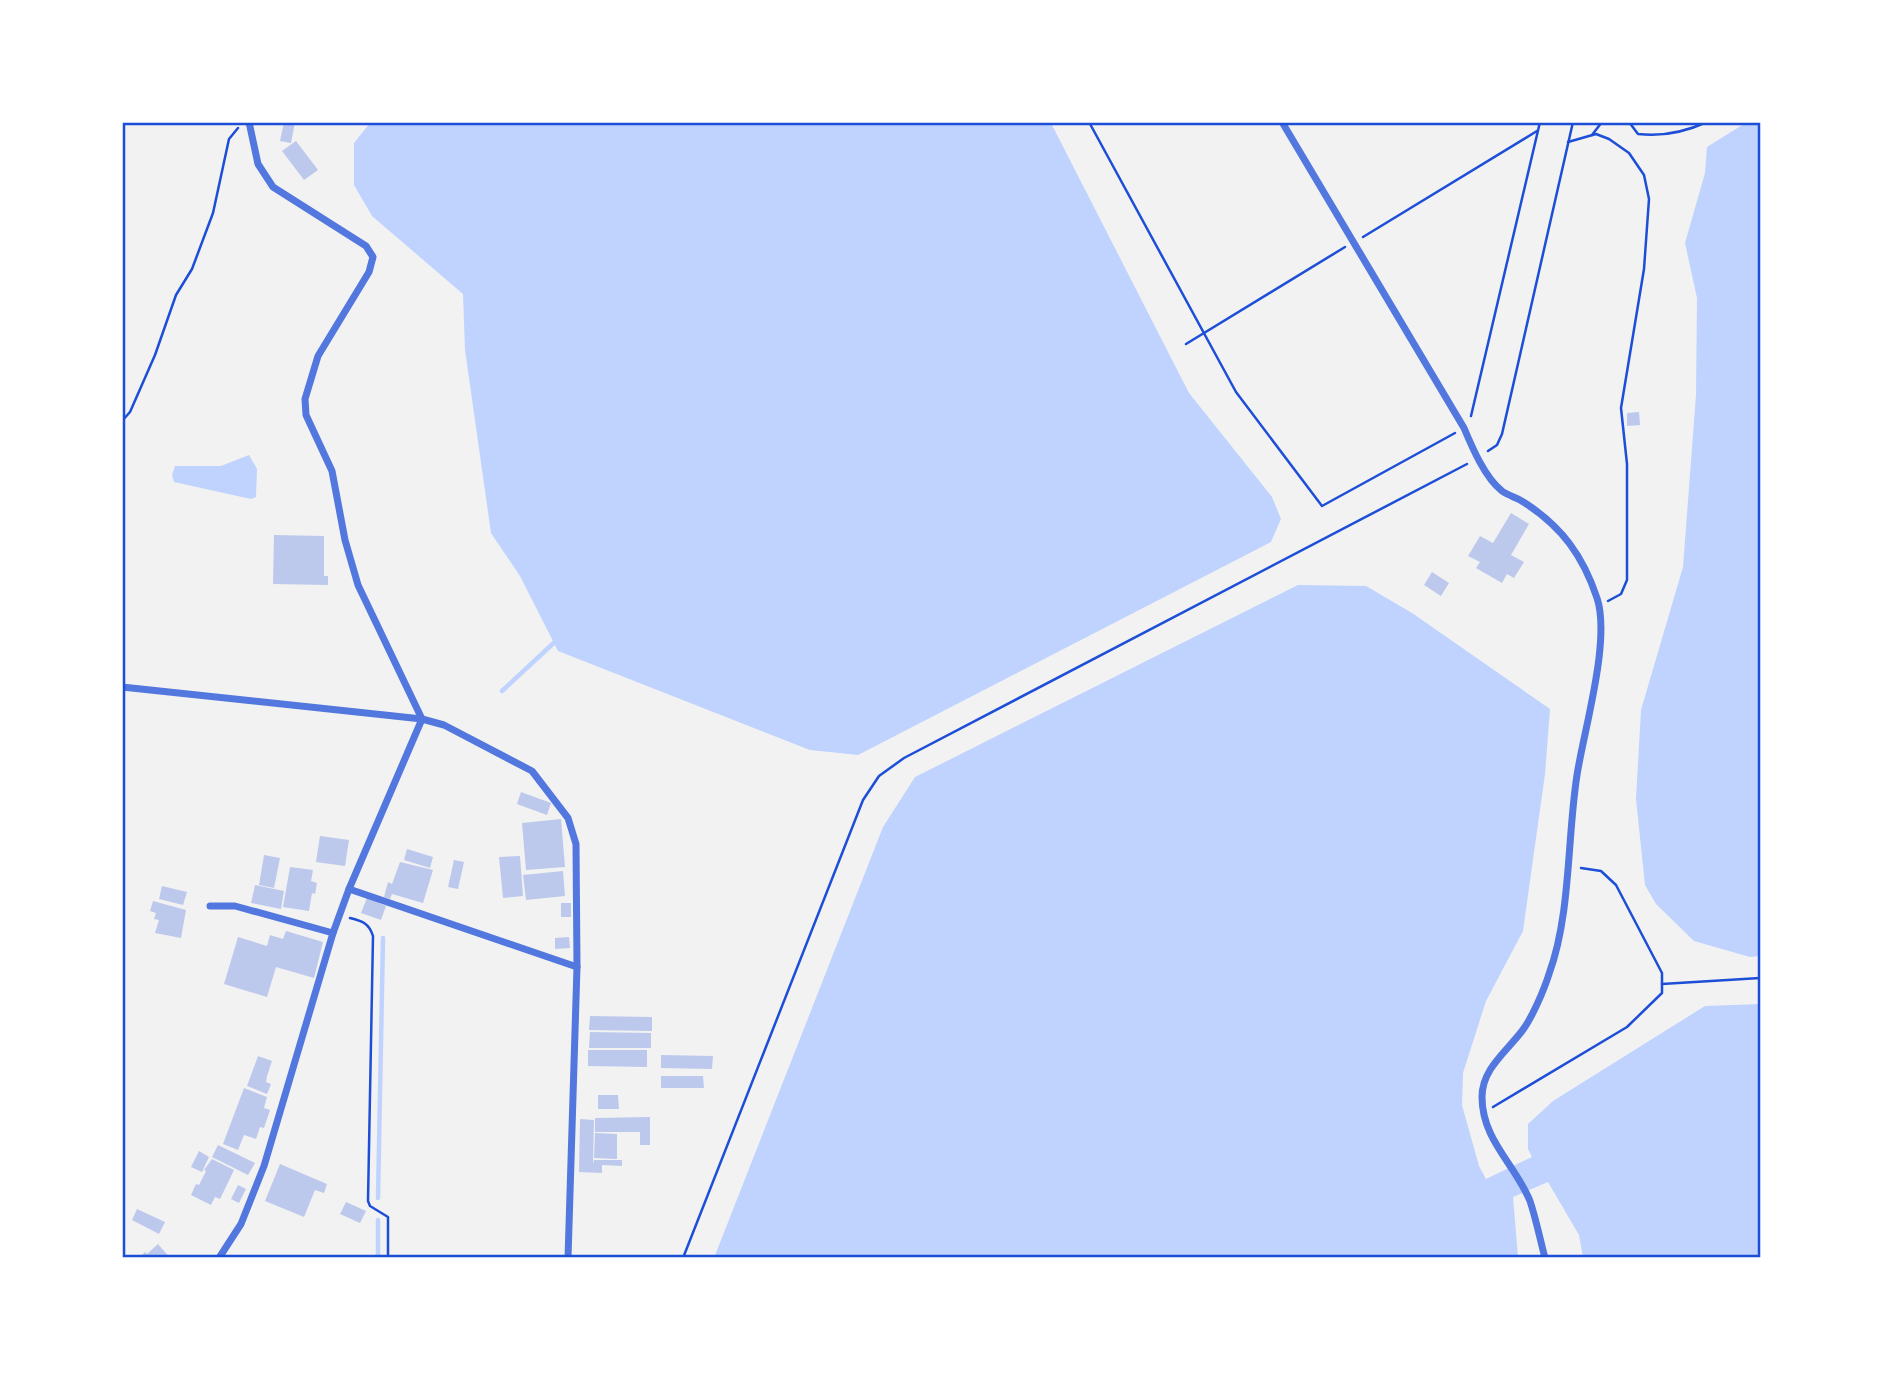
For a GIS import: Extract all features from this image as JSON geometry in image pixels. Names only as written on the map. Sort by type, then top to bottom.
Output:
[{"type":"street","points":[[219,1258],[241,1224],[264,1166],[333,933],[349,889],[422,719],[358,585],[345,540],[332,471],[306,415],[305,399],[318,356],[369,272],[373,257],[366,246],[273,187],[258,164],[249,122]]},
{"type":"street","points":[[1282,122],[1464,428],[1478,459],[1500,490],[1524,502],[1561,531],[1581,562],[1597,600],[1601,625],[1597,670],[1577,777],[1559,942],[1549,975],[1523,1030],[1500,1055],[1485,1077],[1482,1096],[1487,1130],[1529,1200],[1545,1258]]},
{"type":"street","points":[[122,687],[422,719],[444,725],[532,771],[569,818],[576,844],[577,967],[568,1258]]},
{"type":"street","points":[[349,889],[577,967]]},
{"type":"street","points":[[211,906],[235,906],[333,933]]},
{"type":"path","points":[[122,421],[130,412],[155,355],[176,295],[191,270],[213,213],[229,139],[242,122]]},
{"type":"path","points":[[1088,122],[1236,392],[1322,506],[1464,428],[1471,419],[1540,122]]},
{"type":"path","points":[[683,1258],[863,800],[879,776],[904,758],[1478,459],[1497,445],[1502,433],[1573,122]]},
{"type":"path","points":[[1592,135],[1602,122]]},
{"type":"path","points":[[1629,122],[1638,134],[1652,136],[1668,135],[1707,122]]},
{"type":"path","points":[[1569,142],[1592,135],[1609,139],[1629,153],[1644,176],[1649,199],[1644,269],[1621,408],[1627,464],[1627,580],[1621,594],[1608,601],[1597,600]]},
{"type":"path","points":[[1484,1112],[1627,1027],[1662,993],[1662,973],[1616,886],[1601,872],[1567,866]]},
{"type":"path","points":[[340,915],[364,922],[370,927],[373,936],[368,1201],[370,1206],[388,1217],[388,1258]]},
{"type":"path","points":[[1662,984],[1760,978]]},
{"type":"water","points":[[1747,122],[1760,123],[1760,956],[1750,957],[1694,941],[1656,904],[1645,885],[1636,799],[1641,710],[1683,567],[1696,395],[1697,298],[1685,243],[1705,173],[1707,147]]},
{"type":"water","points":[[370,123],[1051,123],[1189,393],[1272,497],[1281,519],[1271,542],[858,755],[810,750],[558,651],[520,576],[491,533],[465,350],[463,294],[372,216],[354,185],[354,143]]},
{"type":"water","points":[[249,455],[257,469],[256,497],[251,499],[174,482],[172,475],[175,466],[221,466]]},
{"type":"water","points":[[1298,585],[1366,586],[1412,613],[1550,709],[1545,774],[1523,931],[1486,1001],[1463,1073],[1462,1105],[1479,1166],[1486,1179],[1532,1157],[1528,1149],[1528,1124],[1553,1101],[1705,1006],[1760,1004],[1760,1257],[1583,1257],[1579,1235],[1548,1182],[1513,1197],[1518,1257],[714,1258],[883,827],[915,777]]},
{"type":"building","points":[[284,122],[295,122],[291,143],[280,141]]},
{"type":"building","points":[[296,141],[318,170],[304,180],[282,151]]},
{"type":"building","points":[[1639,412],[1640,425],[1627,426],[1627,413]]},
{"type":"building","points":[[1511,513],[1529,524],[1511,555],[1524,562],[1514,578],[1507,574],[1502,583],[1476,568],[1480,562],[1468,556],[1480,536],[1493,543]]},
{"type":"building","points":[[274,535],[324,536],[324,576],[328,576],[328,585],[273,584]]},
{"type":"building","points":[[1432,572],[1449,583],[1441,596],[1424,585]]},
{"type":"building","points":[[521,792],[551,803],[547,815],[517,804]]},
{"type":"building","points":[[561,819],[565,867],[526,870],[522,823]]},
{"type":"building","points":[[320,836],[349,840],[345,866],[316,862]]},
{"type":"building","points":[[407,849],[433,857],[430,868],[404,860]]},
{"type":"building","points":[[264,855],[280,858],[274,888],[259,885]]},
{"type":"building","points":[[520,856],[523,896],[503,898],[499,857]]},
{"type":"building","points":[[454,860],[464,862],[458,889],[448,887]]},
{"type":"building","points":[[400,862],[433,870],[423,903],[392,894],[390,899],[384,897],[388,882],[392,884]]},
{"type":"building","points":[[290,867],[313,870],[311,881],[317,883],[309,911],[283,907]]},
{"type":"building","points":[[563,871],[565,896],[526,900],[523,875]]},
{"type":"building","points":[[255,885],[284,891],[281,909],[251,903]]},
{"type":"building","points":[[162,886],[187,892],[183,905],[159,899]]},
{"type":"building","points":[[367,898],[386,906],[381,920],[361,913]]},
{"type":"building","points":[[153,901],[186,910],[181,938],[155,933],[159,920],[154,919],[156,913],[150,911]]},
{"type":"building","points":[[561,903],[571,903],[571,917],[561,917]]},
{"type":"building","points":[[286,931],[323,942],[314,978],[276,967],[267,997],[224,984],[238,937],[267,946],[270,935],[283,939]]},
{"type":"building","points":[[569,937],[570,948],[555,949],[555,938]]},
{"type":"building","points":[[590,1016],[652,1017],[652,1031],[589,1030]]},
{"type":"building","points":[[590,1032],[651,1033],[651,1048],[589,1048]]},
{"type":"building","points":[[588,1050],[647,1050],[647,1067],[588,1066]]},
{"type":"building","points":[[661,1055],[713,1056],[712,1069],[661,1068]]},
{"type":"building","points":[[258,1056],[272,1061],[266,1082],[271,1084],[267,1094],[247,1086]]},
{"type":"building","points":[[661,1076],[703,1076],[704,1088],[661,1088]]},
{"type":"building","points":[[244,1088],[267,1097],[264,1108],[270,1110],[264,1128],[260,1127],[256,1139],[244,1135],[238,1150],[223,1144]]},
{"type":"building","points":[[598,1095],[618,1095],[619,1109],[598,1109]]},
{"type":"building","points":[[650,1117],[650,1145],[640,1145],[640,1132],[595,1132],[595,1118]]},
{"type":"building","points":[[580,1119],[594,1120],[593,1164],[594,1160],[622,1160],[622,1166],[602,1165],[602,1173],[579,1172]]},
{"type":"building","points":[[595,1133],[617,1134],[617,1159],[594,1158]]},
{"type":"building","points":[[218,1145],[255,1163],[248,1175],[212,1157]]},
{"type":"building","points":[[199,1151],[209,1157],[202,1172],[191,1167]]},
{"type":"building","points":[[212,1159],[234,1170],[220,1199],[215,1197],[211,1205],[191,1195]]},
{"type":"building","points":[[280,1164],[327,1184],[324,1193],[315,1190],[304,1217],[265,1201]]},
{"type":"building","points":[[238,1185],[246,1189],[239,1203],[231,1199]]},
{"type":"building","points":[[346,1202],[366,1211],[360,1223],[340,1214]]},
{"type":"building","points":[[137,1209],[165,1222],[159,1234],[132,1220]]},
{"type":"building","points":[[158,1244],[170,1258],[139,1258],[145,1252],[147,1254]]},
{"type":"waterway","points":[[502,691],[558,639]]},
{"type":"waterway","points":[[378,1198],[383,938]]},
{"type":"waterway","points":[[378,1220],[378,1258]]}]
